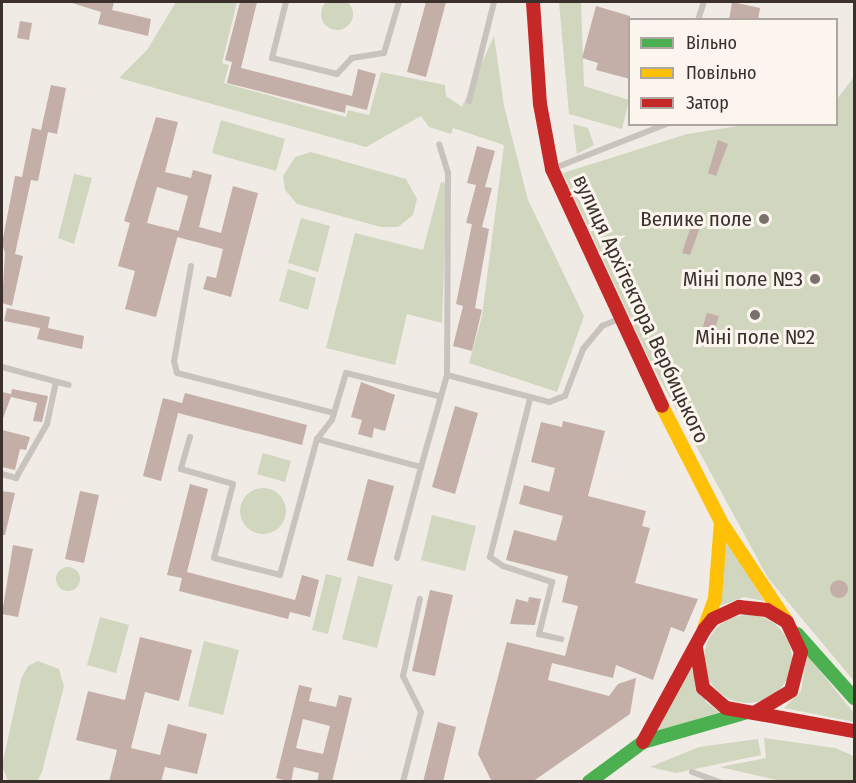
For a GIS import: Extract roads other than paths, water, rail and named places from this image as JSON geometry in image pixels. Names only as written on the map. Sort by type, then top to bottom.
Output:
[{"type":"street","name":"вулиця Архітектора Вербицького","points":[[532,2],[540,104],[552,169],[618,319],[721,522],[791,626],[855,698]]},
{"type":"street","points":[[643,742],[704,630],[715,598],[721,522]]},
{"type":"street","points":[[589,782],[643,742],[782,701],[798,679],[801,652],[791,626],[767,610],[739,607],[713,619],[704,630]]},
{"type":"street","points":[[697,643],[697,674],[703,688],[726,708],[855,732]]},
{"type":"lane","points":[[286,2],[272,58],[337,74],[352,58],[384,53],[399,2]]},
{"type":"lane","points":[[469,101],[494,2]]},
{"type":"lane","points":[[699,18],[704,2]]},
{"type":"lane","points":[[552,169],[661,126]]},
{"type":"lane","points":[[398,558],[438,396],[447,375],[448,173],[439,144]]},
{"type":"lane","points":[[192,267],[174,361],[177,373],[334,413]]},
{"type":"lane","points":[[447,375],[530,399],[549,402],[565,396],[583,349],[602,326],[618,319]]},
{"type":"lane","points":[[2,367],[69,385]]},
{"type":"lane","points":[[190,437],[181,469],[232,484],[214,558],[280,575],[316,439],[334,413],[346,373],[438,396]]},
{"type":"lane","points":[[2,474],[16,478],[47,424],[56,382]]},
{"type":"lane","points":[[530,399],[490,557],[504,566],[552,582],[539,634],[561,639]]},
{"type":"lane","points":[[316,439],[421,467]]},
{"type":"lane","points":[[403,782],[422,712],[403,676],[420,598]]},
{"type":"lane","points":[[692,772],[720,782]]},
{"type":"place","name":"Велике поле","points":[[764,219]]},
{"type":"place","name":"Міні поле №3","points":[[815,279]]},
{"type":"place","name":"Міні поле №2","points":[[755,315]]}]
